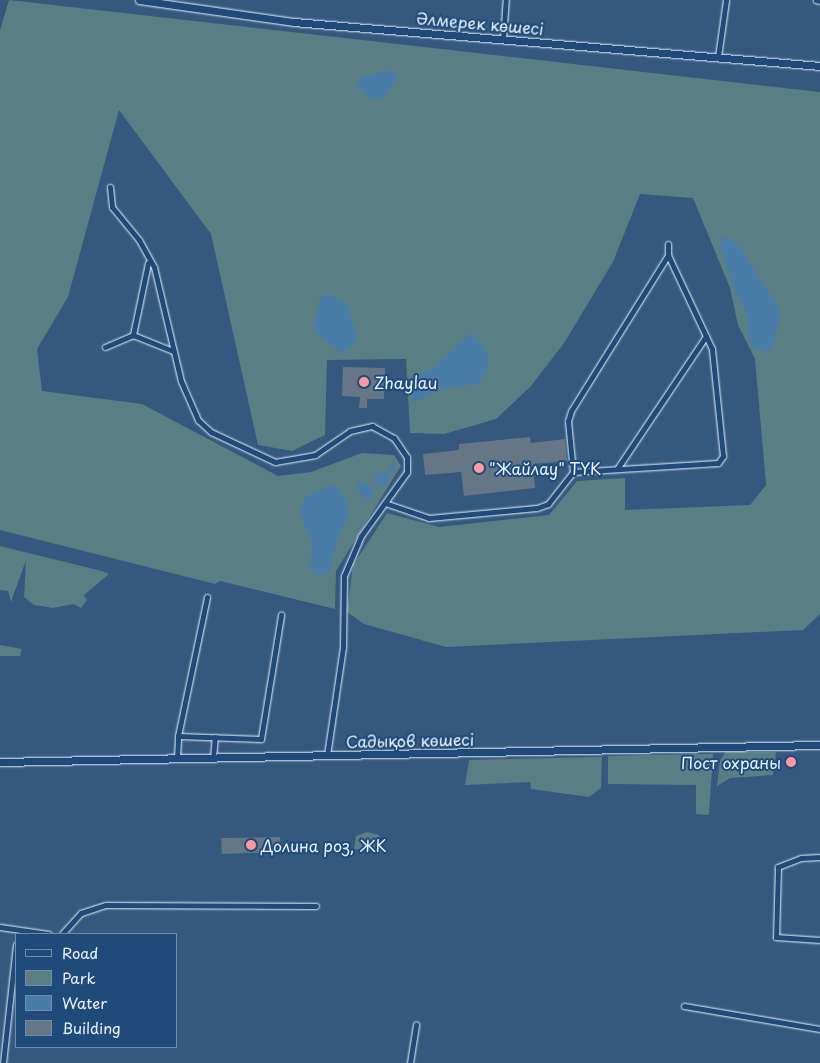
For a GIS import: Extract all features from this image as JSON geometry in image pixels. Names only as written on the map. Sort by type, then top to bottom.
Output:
[{"type":"street","name":"Әлмерек көшесі","points":[[139,0],[294,22],[820,66]]},
{"type":"street","points":[[503,39],[506,0]]},
{"type":"street","points":[[718,57],[726,0]]},
{"type":"street","points":[[816,0],[820,1]]},
{"type":"street","points":[[110,187],[112,207],[139,240],[148,263],[157,275],[187,401],[198,420],[211,432],[266,460],[283,462],[316,455],[359,428],[372,426],[394,438],[408,465],[385,503],[361,536],[344,576],[342,646],[327,756]]},
{"type":"street","points":[[573,472],[711,465],[723,456],[712,349],[668,255],[668,244]]},
{"type":"street","points":[[385,503],[429,518],[537,508],[548,504],[573,472],[568,421],[571,411],[668,255]]},
{"type":"street","points":[[133,335],[148,263]]},
{"type":"street","points":[[105,347],[133,335],[174,351]]},
{"type":"street","points":[[617,469],[706,336]]},
{"type":"street","points":[[177,758],[178,736],[207,597]]},
{"type":"street","points":[[178,736],[262,739],[281,615]]},
{"type":"street","points":[[213,758],[215,737]]},
{"type":"street","name":"Садықов көшесі","points":[[0,762],[820,745]]},
{"type":"street","points":[[820,857],[801,858],[778,867],[776,937],[820,940]]},
{"type":"street","points":[[63,933],[81,913],[106,905],[316,906]]},
{"type":"street","points":[[0,927],[18,932],[34,933]]},
{"type":"street","points":[[3,1063],[15,954]]},
{"type":"street","points":[[684,1006],[820,1029]]},
{"type":"street","points":[[410,1063],[416,1024]]},
{"type":"green space","points":[[9,0],[820,92],[820,614],[803,630],[446,647],[364,624],[347,612],[353,565],[387,513],[439,527],[549,515],[577,481],[625,478],[625,510],[750,505],[766,485],[755,359],[738,325],[730,288],[693,198],[640,194],[613,262],[564,343],[531,386],[496,419],[444,434],[410,433],[406,359],[327,360],[325,435],[292,451],[258,445],[211,234],[119,110],[68,297],[37,349],[42,391],[142,404],[278,476],[311,472],[362,453],[394,455],[401,466],[336,571],[335,609],[220,581],[215,584],[0,530],[0,30]]},
{"type":"green space","points":[[0,546],[109,574],[84,595],[87,600],[81,608],[74,604],[53,608],[34,605],[24,597],[26,560],[11,602],[8,591],[0,590]]},
{"type":"green space","points":[[0,645],[22,649],[20,656],[0,656]]},
{"type":"green space","points":[[725,752],[776,752],[773,775],[730,778],[717,786],[720,761]]},
{"type":"green space","points":[[713,754],[709,815],[696,814],[696,785],[608,784],[608,756]]},
{"type":"green space","points":[[602,757],[601,788],[589,797],[531,789],[530,782],[465,785],[469,760]]},
{"type":"green space","points":[[367,832],[379,835],[382,852],[354,849],[356,836]]},
{"type":"water","points":[[391,70],[399,75],[382,99],[369,98],[357,86],[361,77]]},
{"type":"water","points":[[722,236],[738,244],[777,304],[780,318],[773,347],[768,351],[754,349],[750,342],[745,307],[737,297],[721,250]]},
{"type":"water","points":[[328,294],[347,304],[355,331],[356,342],[342,353],[313,330],[320,298]]},
{"type":"water","points":[[470,333],[482,344],[488,357],[488,371],[482,379],[476,384],[434,390],[424,399],[415,400],[410,394],[419,375],[435,367]]},
{"type":"water","points":[[392,465],[397,466],[388,475],[388,483],[382,487],[375,484],[374,473],[386,473]]},
{"type":"water","points":[[359,481],[369,484],[375,493],[368,501],[357,490]]},
{"type":"water","points":[[329,485],[337,487],[345,498],[349,515],[337,539],[330,570],[327,574],[315,575],[310,568],[312,544],[300,511],[306,497]]},
{"type":"building","name":"Zhaylau","points":[[343,367],[385,368],[384,399],[367,399],[367,408],[359,408],[360,397],[342,396]]},
{"type":"building","name":"\"Жайлау\" ТҮК","points":[[530,437],[531,443],[565,439],[567,461],[533,464],[535,488],[464,496],[461,472],[425,475],[423,454],[459,450],[459,444]]},
{"type":"building","name":"Долина роз, ЖК","points":[[280,837],[281,852],[222,854],[221,838]]},
{"type":"place","name":"Zhaylau","points":[[364,382]]},
{"type":"place","name":"\"Жайлау\" ТҮК","points":[[479,468]]},
{"type":"place","name":"Пост охраны","points":[[791,762]]},
{"type":"place","name":"Долина роз, ЖК","points":[[251,845]]}]
